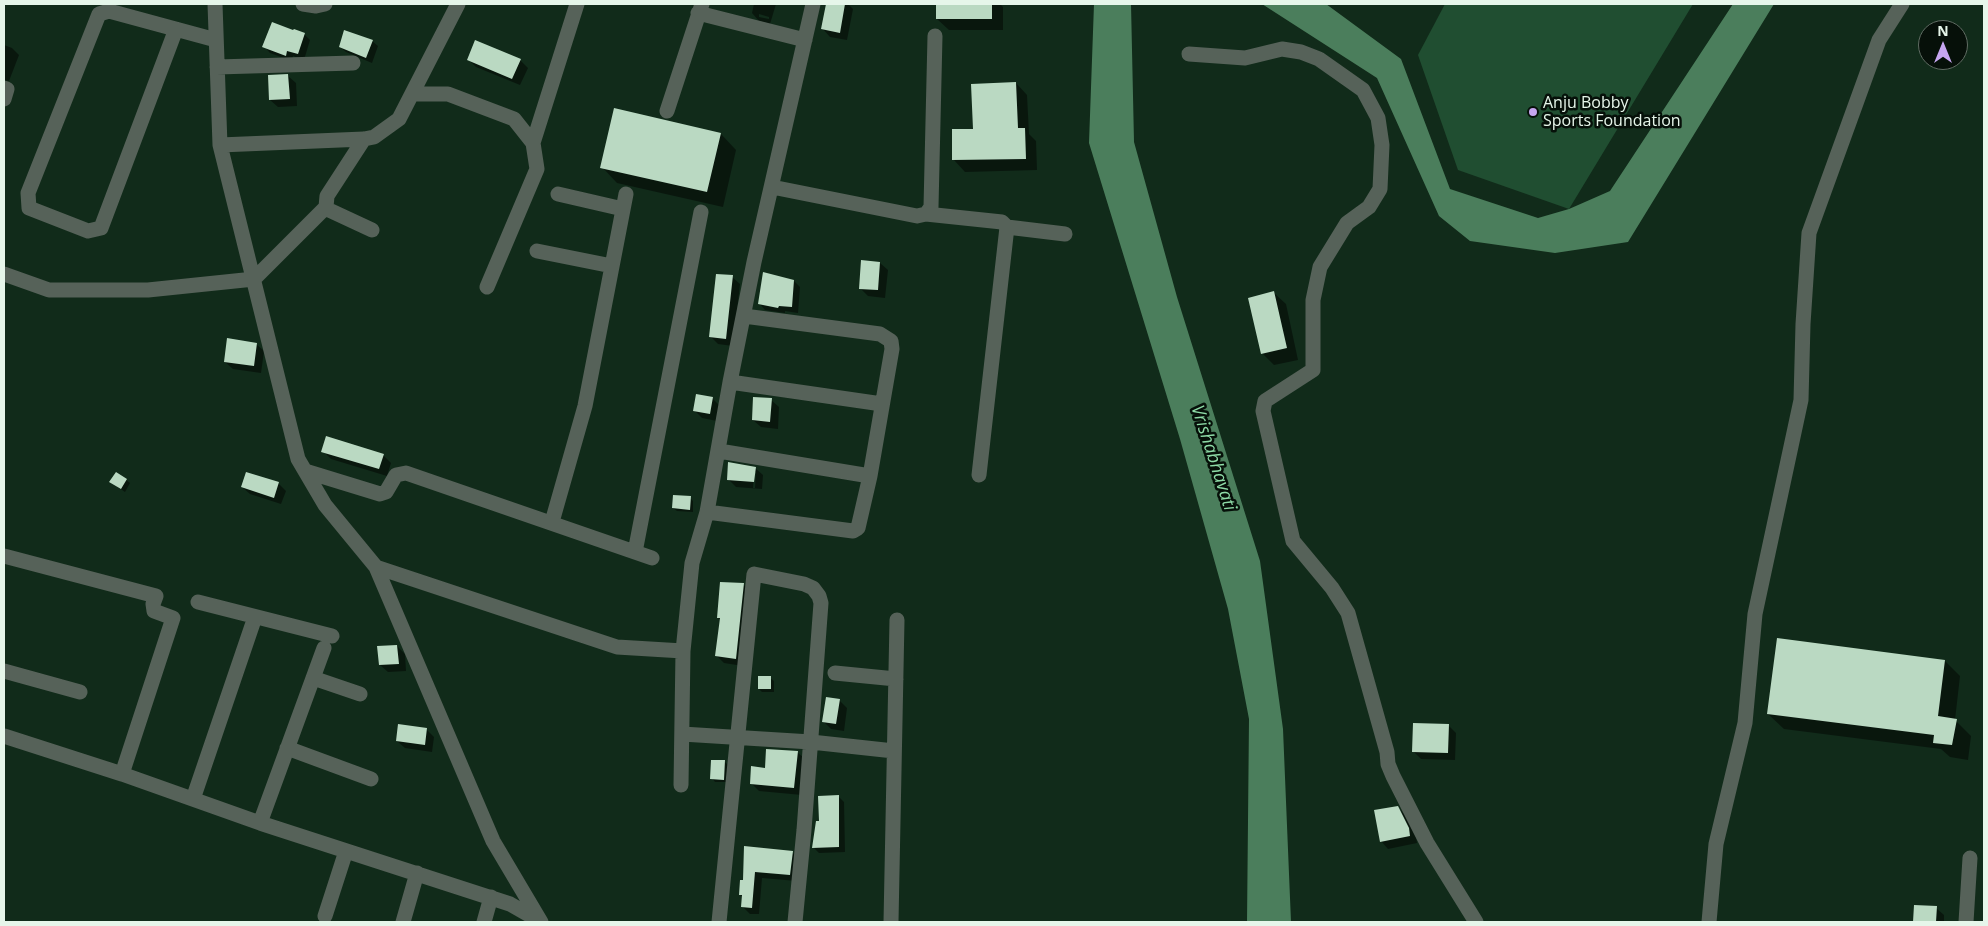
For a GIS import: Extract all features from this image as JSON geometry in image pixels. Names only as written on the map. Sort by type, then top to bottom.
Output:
[{"type":"street","points":[[215,4],[220,145],[298,458],[325,505],[376,567],[493,841],[541,922]]},
{"type":"street","points":[[303,4],[316,6],[325,4]]},
{"type":"street","points":[[220,145],[374,137],[399,119],[458,4]]},
{"type":"street","points":[[487,287],[537,169],[533,143],[577,4]]},
{"type":"street","points":[[681,785],[683,651],[692,563],[707,512],[754,262],[813,4]]},
{"type":"street","points":[[1710,917],[1716,844],[1745,723],[1755,614],[1802,400],[1803,324],[1809,233],[1879,40],[1902,4]]},
{"type":"street","points":[[667,111],[700,8],[805,40]]},
{"type":"street","points":[[176,29],[101,228],[88,231],[29,208],[28,193],[99,14],[109,12],[176,29],[216,40]]},
{"type":"street","points":[[926,214],[931,207],[935,36]]},
{"type":"street","points":[[1189,54],[1245,58],[1282,50],[1302,52],[1319,59],[1363,90],[1378,118],[1382,145],[1380,189],[1369,207],[1347,223],[1320,267],[1313,300],[1314,370],[1265,401],[1263,411],[1293,541],[1330,584],[1348,613],[1390,770],[1427,843],[1476,922]]},
{"type":"street","points":[[217,67],[353,63]]},
{"type":"street","points":[[4,88],[7,89],[4,99]]},
{"type":"street","points":[[412,94],[448,94],[514,119],[533,143]]},
{"type":"street","points":[[4,274],[49,290],[148,290],[254,279],[326,207],[327,196],[364,139]]},
{"type":"street","points":[[772,187],[917,216],[926,214],[1002,222],[1007,227],[1065,234]]},
{"type":"street","points":[[558,194],[623,209]]},
{"type":"street","points":[[552,522],[586,406],[626,194]]},
{"type":"street","points":[[326,207],[372,230]]},
{"type":"street","points":[[635,552],[701,212]]},
{"type":"street","points":[[979,475],[1007,227]]},
{"type":"street","points":[[537,251],[612,266]]},
{"type":"street","points":[[707,512],[853,531],[858,528],[870,476],[892,349],[891,341],[886,336],[744,316]]},
{"type":"street","points":[[730,382],[882,404]]},
{"type":"street","points":[[719,452],[870,476]]},
{"type":"street","points":[[305,470],[380,494],[386,492],[396,475],[406,473],[652,558]]},
{"type":"street","points":[[4,556],[156,596],[153,604],[154,611],[173,618],[122,774]]},
{"type":"street","points":[[376,567],[617,647],[683,651]]},
{"type":"street","points":[[719,922],[754,574],[804,584],[813,588],[819,596],[821,603],[795,922]]},
{"type":"street","points":[[198,602],[255,617],[328,642],[260,823]]},
{"type":"street","points":[[193,799],[255,617]]},
{"type":"street","points":[[891,922],[897,620]]},
{"type":"street","points":[[4,671],[80,692]]},
{"type":"street","points":[[835,674],[896,679]]},
{"type":"street","points":[[313,678],[360,694]]},
{"type":"street","points":[[682,734],[811,742],[894,751]]},
{"type":"street","points":[[4,736],[122,774],[260,823],[491,897],[510,904],[541,922]]},
{"type":"street","points":[[287,748],[371,779]]},
{"type":"street","points":[[324,916],[346,851]]},
{"type":"street","points":[[1966,922],[1970,858]]},
{"type":"street","points":[[403,922],[417,873]]},
{"type":"street","points":[[484,922],[491,897]]},
{"type":"shaded area","name":"Anju Bobby Sports Foundation","points":[[1445,4],[1693,4],[1569,209],[1458,170],[1418,55]]},
{"type":"water","name":"Vrishabhavati","points":[[1094,4],[1131,4],[1134,142],[1177,297],[1260,561],[1283,729],[1291,922],[1247,922],[1249,719],[1228,609],[1180,439],[1089,143]]},
{"type":"water","points":[[1262,4],[1326,4],[1401,59],[1450,189],[1538,218],[1569,209],[1610,191],[1733,4],[1774,4],[1628,242],[1555,253],[1470,241],[1439,216],[1377,78]]},
{"type":"building","points":[[826,4],[845,4],[840,33],[821,29]]},
{"type":"building","points":[[936,4],[992,4],[992,19],[936,19]]},
{"type":"building","points":[[272,22],[305,33],[298,54],[287,51],[286,56],[262,47]]},
{"type":"building","points":[[344,30],[373,40],[366,58],[339,47]]},
{"type":"building","points":[[475,40],[521,59],[512,79],[467,60]]},
{"type":"building","points":[[288,74],[290,99],[269,100],[268,75]]},
{"type":"building","points":[[1016,82],[1018,128],[1025,128],[1026,159],[952,160],[952,129],[973,129],[971,84]]},
{"type":"building","points":[[614,108],[721,133],[707,192],[600,168]]},
{"type":"building","points":[[861,260],[880,262],[878,290],[859,289]]},
{"type":"building","points":[[763,272],[794,280],[792,307],[779,306],[778,308],[758,304]]},
{"type":"building","points":[[716,274],[733,275],[726,339],[709,337]]},
{"type":"building","points":[[1274,291],[1287,348],[1261,354],[1248,298]]},
{"type":"building","points":[[227,338],[257,343],[254,366],[224,362]]},
{"type":"building","points":[[696,394],[713,397],[710,414],[693,411]]},
{"type":"building","points":[[753,397],[772,398],[770,422],[752,420]]},
{"type":"building","points":[[326,436],[384,454],[379,469],[321,452]]},
{"type":"building","points":[[728,462],[756,467],[754,482],[727,480]]},
{"type":"building","points":[[116,472],[127,479],[121,489],[109,482]]},
{"type":"building","points":[[246,472],[279,482],[274,498],[241,487]]},
{"type":"building","points":[[673,495],[691,496],[690,510],[672,508]]},
{"type":"building","points":[[720,582],[744,583],[736,659],[715,656],[720,618],[717,618]]},
{"type":"building","points":[[1777,638],[1945,660],[1938,716],[1957,719],[1952,745],[1933,743],[1934,735],[1767,714]]},
{"type":"building","points":[[397,645],[399,664],[379,665],[377,646]]},
{"type":"building","points":[[758,676],[771,676],[771,689],[758,689]]},
{"type":"building","points":[[826,697],[840,699],[836,724],[822,722]]},
{"type":"building","points":[[1413,723],[1449,724],[1448,753],[1412,752]]},
{"type":"building","points":[[398,724],[427,728],[425,745],[396,741]]},
{"type":"building","points":[[766,749],[798,751],[794,788],[750,784],[751,766],[765,768]]},
{"type":"building","points":[[711,760],[725,760],[724,780],[710,779]]},
{"type":"building","points":[[839,795],[839,847],[812,848],[816,821],[819,821],[818,796]]},
{"type":"building","points":[[1398,806],[1409,828],[1410,836],[1380,842],[1374,810]]},
{"type":"building","points":[[744,846],[793,851],[790,875],[755,872],[752,908],[741,907],[742,895],[739,895],[740,880],[743,880]]},
{"type":"building","points":[[1914,905],[1937,906],[1936,922],[1913,922]]},
{"type":"place","name":"Anju Bobby Sports Foundation","points":[[1533,112]]}]
